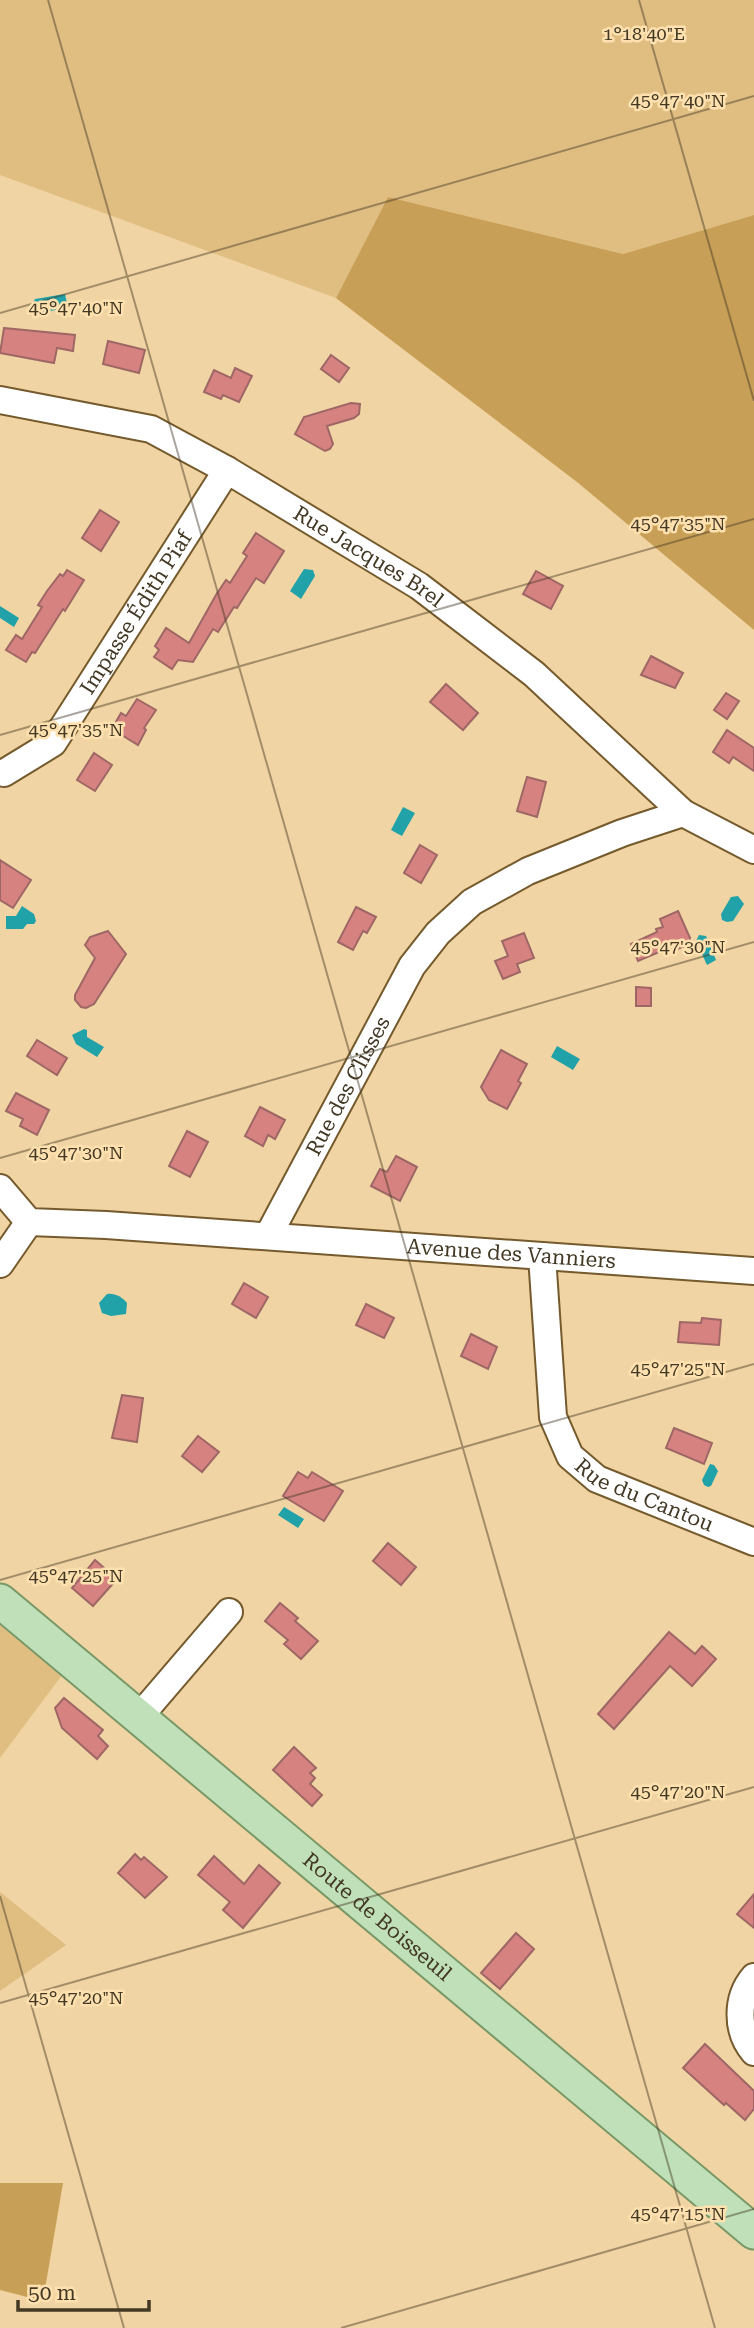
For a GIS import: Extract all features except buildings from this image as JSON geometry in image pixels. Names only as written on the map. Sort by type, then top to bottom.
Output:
[{"type":"main road","name":"Route de Boisseuil","points":[[0,1601],[754,2232]]},
{"type":"street","name":"Rue Jacques Brel","points":[[0,400],[151,429],[227,470],[430,594],[534,674],[683,813],[754,850]]},
{"type":"street","name":"Impasse Édith Piaf","points":[[4,773],[53,743],[227,470]]},
{"type":"street","name":"Rue des Clisses","points":[[268,1236],[412,967],[438,933],[472,902],[528,871],[622,833],[683,813]]},
{"type":"street","points":[[0,1188],[29,1222],[106,1224],[268,1236]]},
{"type":"street","points":[[0,1264],[29,1222]]},
{"type":"street","name":"Avenue des Vanniers","points":[[268,1236],[754,1272]]},
{"type":"street","name":"Rue du Cantou","points":[[542,1256],[553,1417],[570,1456],[597,1479],[754,1542]]},
{"type":"street","points":[[139,1717],[229,1612]]},
{"type":"street","points":[[754,1977],[746,1987],[739,2016],[746,2042],[754,2052]]},
{"type":"shaded area","points":[[0,0],[754,0],[754,215],[623,254],[388,197],[336,298],[0,175]]},
{"type":"shaded area","points":[[388,197],[623,254],[754,215],[754,630],[577,482],[336,298]]},
{"type":"shaded area","points":[[0,1625],[62,1675],[0,1758]]},
{"type":"shaded area","points":[[0,1892],[66,1945],[0,1991]]},
{"type":"shaded area","points":[[0,2183],[63,2183],[43,2301],[0,2290]]},
{"type":"water","points":[[65,294],[68,308],[38,313],[32,305],[35,299]]},
{"type":"water","points":[[304,569],[313,570],[315,576],[301,599],[290,591]]},
{"type":"water","points":[[0,606],[19,618],[14,627],[0,618]]},
{"type":"water","points":[[403,807],[415,813],[402,836],[391,830]]},
{"type":"water","points":[[738,896],[744,904],[733,921],[722,920],[721,914],[731,897]]},
{"type":"water","points":[[22,906],[34,914],[34,924],[27,924],[23,929],[6,929],[6,916],[16,916]]},
{"type":"water","points":[[699,935],[706,936],[716,960],[707,965],[696,941]]},
{"type":"water","points":[[87,1030],[87,1037],[104,1047],[97,1057],[76,1044],[72,1035]]},
{"type":"water","points":[[557,1046],[580,1059],[573,1070],[551,1057]]},
{"type":"water","points":[[107,1294],[121,1297],[127,1303],[126,1314],[111,1316],[102,1313],[99,1303]]},
{"type":"water","points":[[710,1464],[718,1471],[708,1487],[702,1480]]},
{"type":"water","points":[[284,1507],[304,1519],[298,1528],[278,1515]]}]
